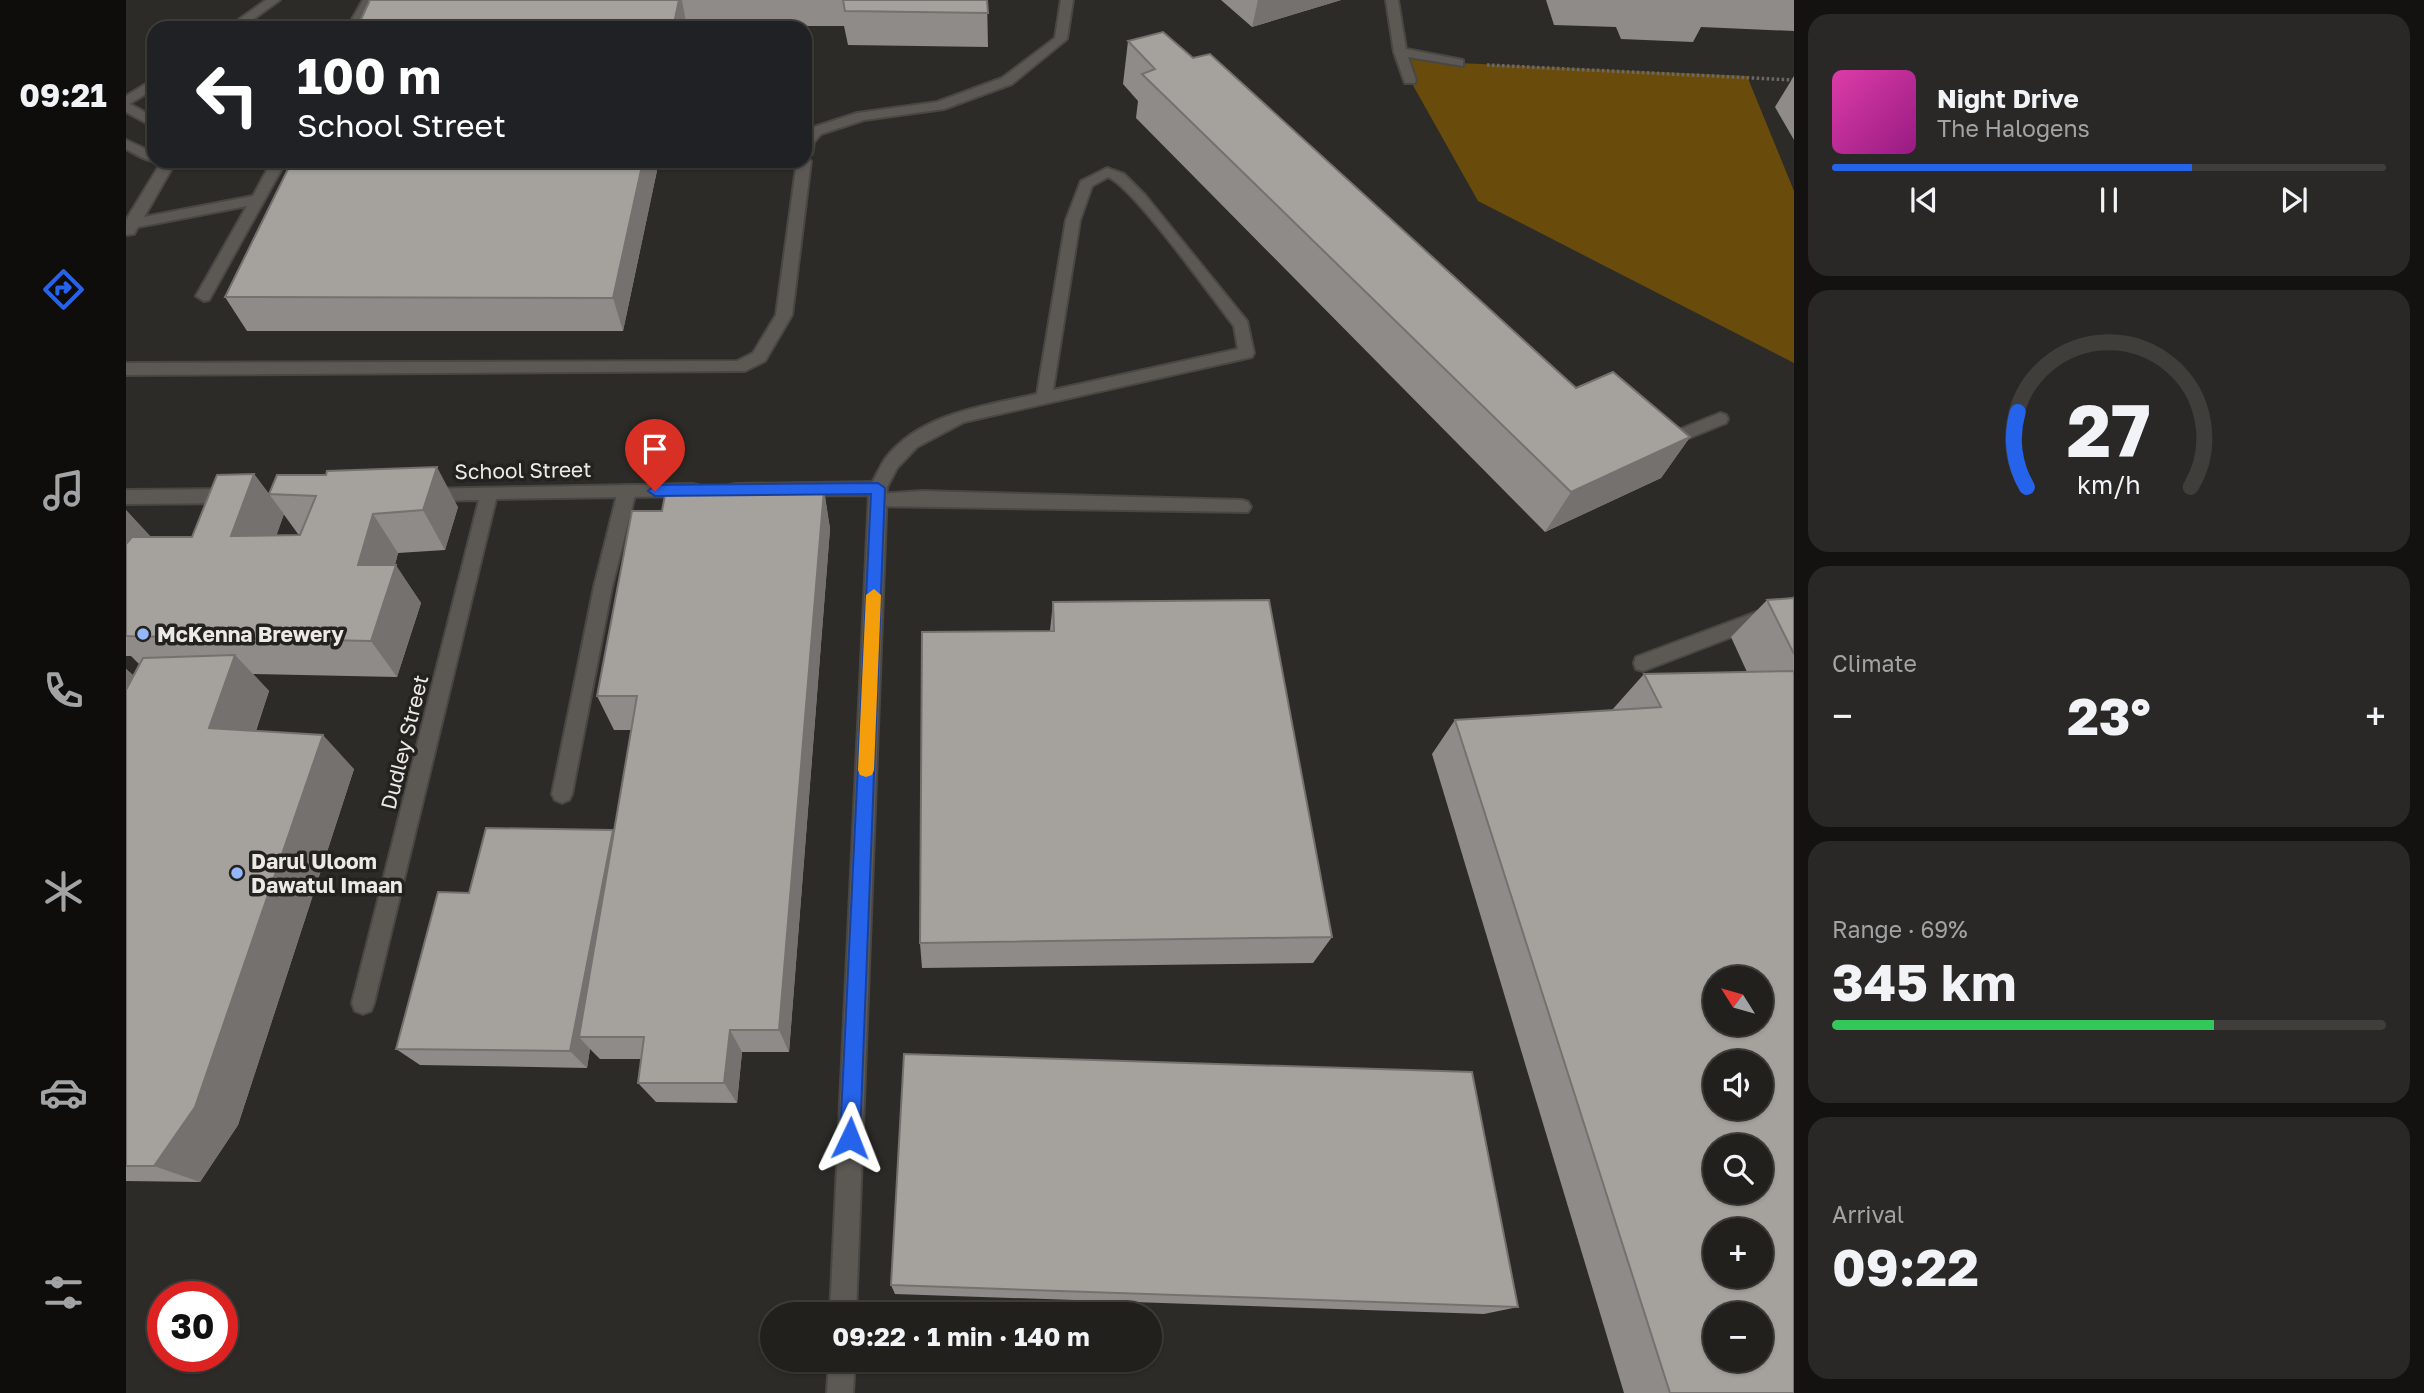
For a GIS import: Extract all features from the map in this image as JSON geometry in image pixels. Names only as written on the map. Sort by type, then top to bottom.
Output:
[{"type":"street","points":[[243,21],[274,0]]},
{"type":"street","points":[[357,21],[369,0]]},
{"type":"street","points":[[812,135],[816,131],[862,116],[939,106],[1007,81],[1060,39],[1067,0]]},
{"type":"street","points":[[1392,0],[1400,52],[1410,80]]},
{"type":"street","points":[[1400,52],[1458,63]]},
{"type":"street","points":[[147,88],[126,104],[147,118]]},
{"type":"street","points":[[126,144],[147,154]]},
{"type":"street","points":[[129,228],[159,168]]},
{"type":"street","points":[[204,296],[275,168]]},
{"type":"street","points":[[844,1302],[878,495],[891,464],[911,443],[960,418],[1246,353],[1242,325],[1139,198],[1119,177],[1107,173],[1086,184],[1073,220],[1044,398]]},
{"type":"street","points":[[129,228],[258,198]]},
{"type":"street","points":[[1654,446],[1720,419]]},
{"type":"street","name":"School Street","points":[[405,494],[718,490],[1242,507]]},
{"type":"street","points":[[562,793],[603,587],[627,491]]},
{"type":"street","name":"Dudley Street","points":[[363,1003],[489,493]]},
{"type":"street","points":[[126,497],[251,496]]},
{"type":"street","points":[[1643,663],[1794,605]]},
{"type":"street","points":[[840,1393],[841,1372]]},
{"type":"lane","points":[[126,369],[739,367],[759,357],[784,315],[803,168]]},
{"type":"path","points":[[1458,63],[1794,80]]},
{"type":"shaded area","points":[[1400,52],[1458,63],[1747,76],[1794,191],[1794,363],[1478,201],[1410,80]]},
{"type":"building","points":[[370,0],[679,0],[674,21],[360,21]]},
{"type":"building","points":[[843,0],[987,0],[988,13],[845,11]]},
{"type":"building","points":[[1163,32],[1193,58],[1210,54],[1576,388],[1613,372],[1690,437],[1571,492],[1142,74],[1155,69],[1128,41]]},
{"type":"building","points":[[289,168],[641,168],[613,298],[225,297]]},
{"type":"building","points":[[437,467],[423,510],[373,514],[358,565],[396,565],[371,641],[126,636],[126,544],[132,537],[192,537],[217,475],[254,474],[231,536],[300,535],[316,496],[269,494],[277,475],[326,475],[327,471]]},
{"type":"building","points":[[666,490],[824,490],[779,1030],[730,1030],[724,1083],[638,1083],[644,1037],[579,1037],[637,696],[597,696],[632,511],[662,511]]},
{"type":"building","points":[[1794,598],[1794,654],[1767,600]]},
{"type":"building","points":[[1269,600],[1332,937],[920,943],[922,632],[1054,631],[1053,602]]},
{"type":"building","points":[[235,655],[209,728],[323,735],[195,1107],[154,1166],[126,1166],[126,690],[143,658]]},
{"type":"building","points":[[1794,671],[1794,1393],[1670,1393],[1455,720],[1661,707],[1644,674]]},
{"type":"building","points":[[486,828],[613,830],[570,1051],[396,1049],[438,892],[469,893]]},
{"type":"building","points":[[904,1054],[1472,1072],[1518,1307],[891,1285]]},
{"type":"slow traffic","points":[[866,770],[874,595]]},
{"type":"place","name":"McKenna Brewery","points":[[143,634]]},
{"type":"place","name":"Darul Uloom Dawatul Imaan","points":[[237,873]]},
{"type":"route","points":[[655,491],[878,488],[850,1138]]}]
